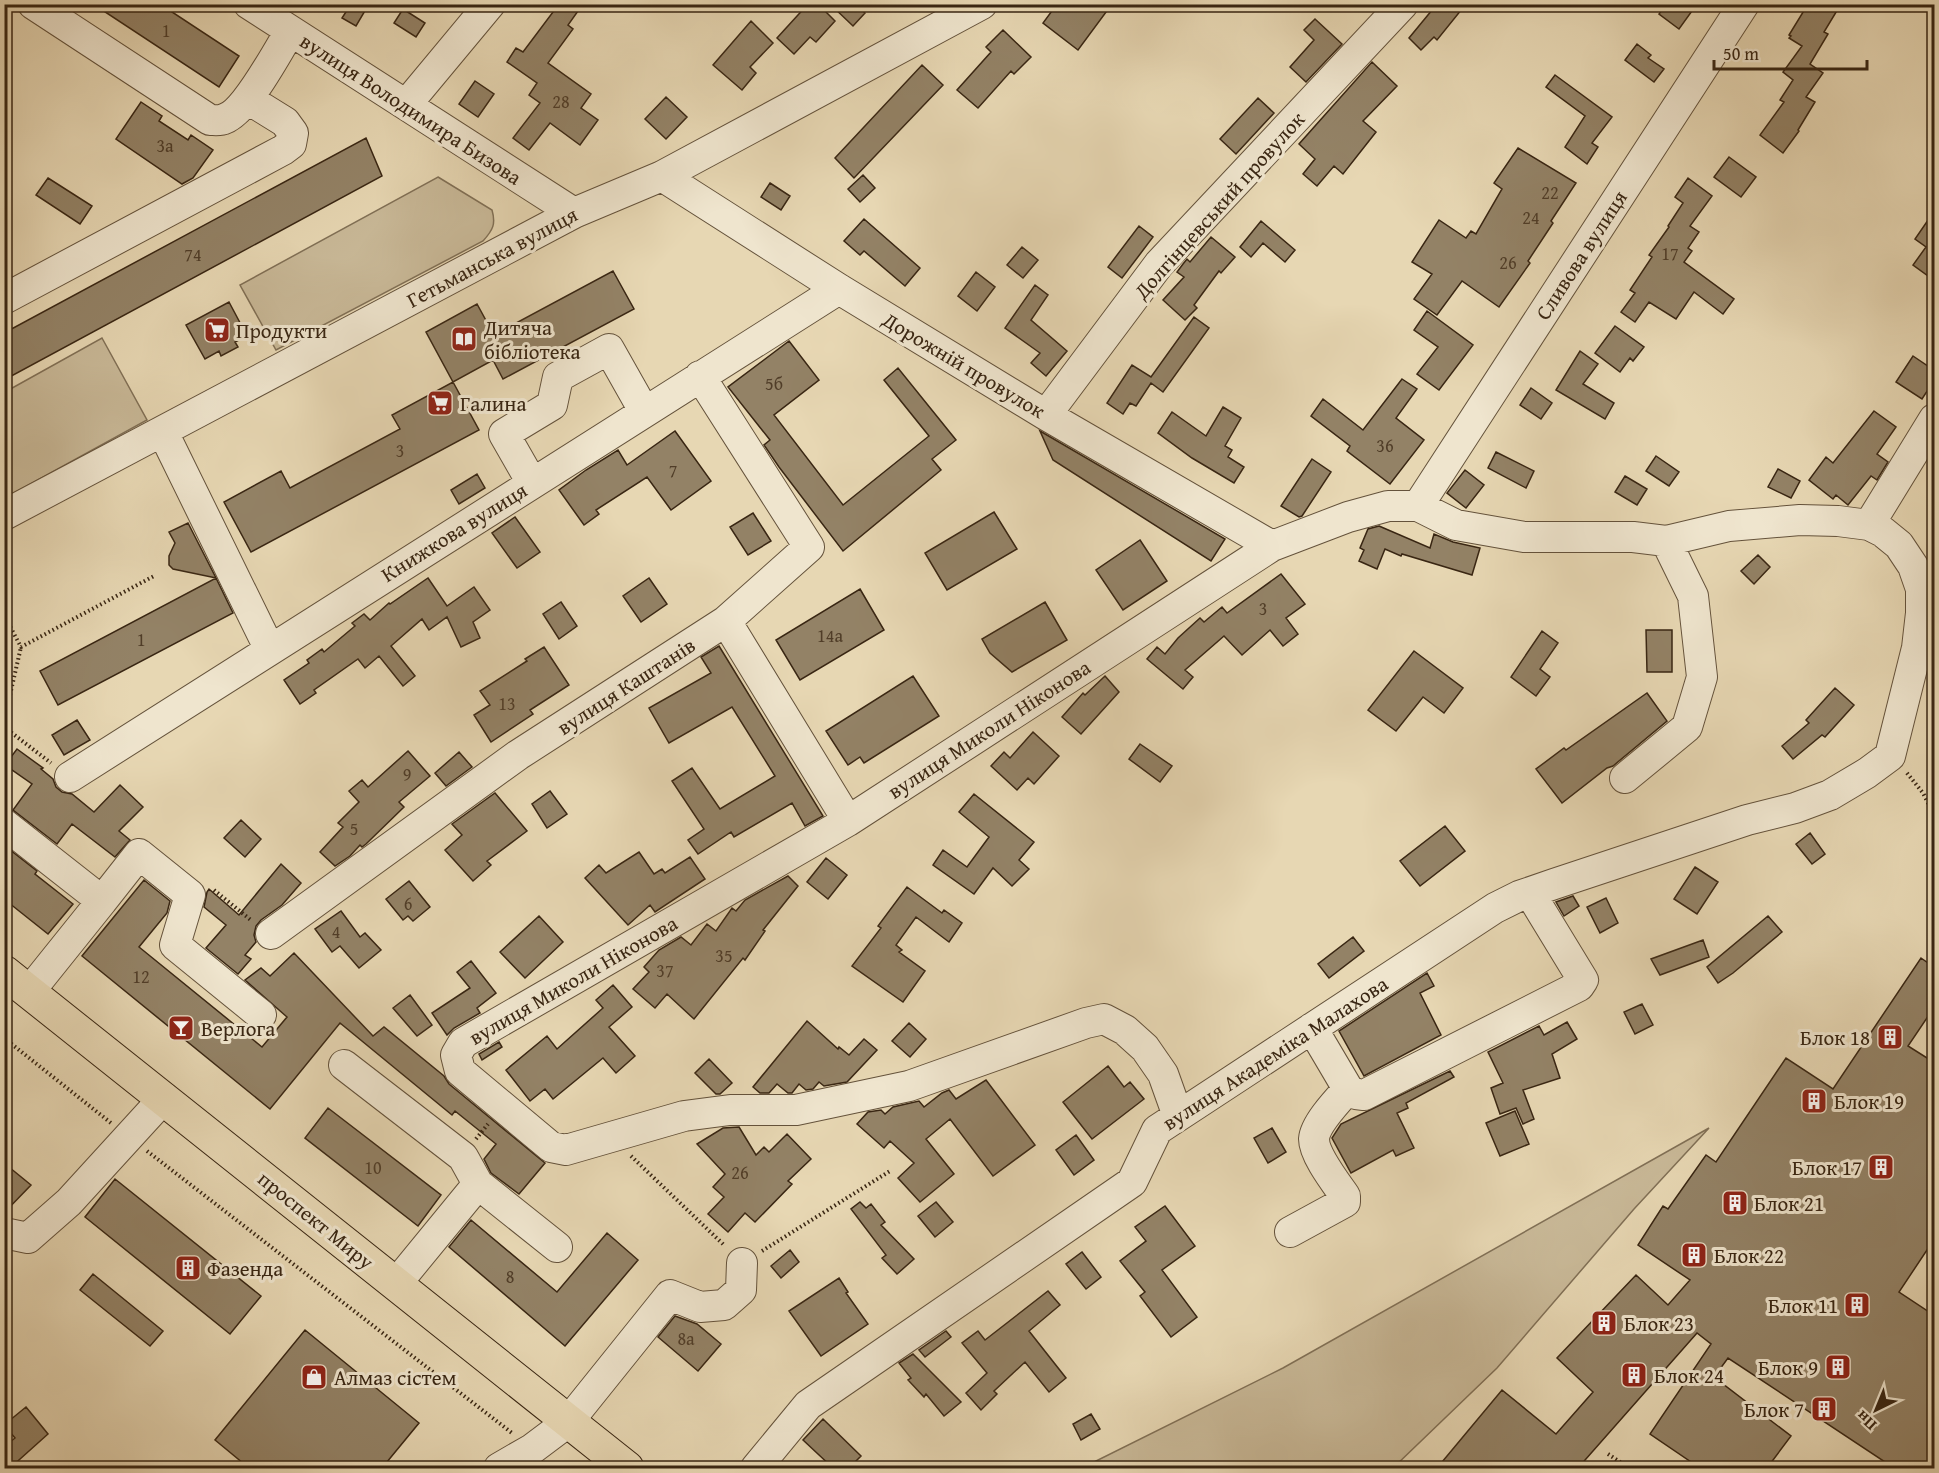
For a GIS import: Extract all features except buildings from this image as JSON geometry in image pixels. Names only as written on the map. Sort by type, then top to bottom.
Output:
[{"type":"main road","name":"проспект Миру","points":[[17,982],[627,1468]]},
{"type":"street","points":[[33,4],[210,120],[224,120],[248,99],[290,31]]},
{"type":"street","name":"вулиця Володимира Бизова","points":[[249,4],[574,213]]},
{"type":"street","name":"Гетьманська вулиця","points":[[4,515],[574,213],[662,176],[982,4]]},
{"type":"street","name":"Долгінцевський провулок","points":[[1046,415],[1159,264],[1403,4]]},
{"type":"street","name":"Сливова вулиця","points":[[1418,506],[1744,4]]},
{"type":"street","points":[[406,105],[480,8]]},
{"type":"street","points":[[4,298],[291,144],[292,132],[285,122],[248,99]]},
{"type":"street","name":"Дорожній провулок","points":[[662,176],[839,289],[1046,415],[1272,546]]},
{"type":"street","name":"Книжкова вулиця","points":[[70,777],[839,289]]},
{"type":"street","points":[[532,483],[504,434],[552,405],[558,377],[609,349],[644,411]]},
{"type":"street","name":"вулиця Каштанів","points":[[271,934],[518,755],[726,621],[809,547],[700,376]]},
{"type":"street","points":[[1869,525],[1935,419]]},
{"type":"street","points":[[162,432],[270,650]]},
{"type":"street","name":"вулиця Миколи Ніконова","points":[[1178,1116],[1163,1074],[1145,1048],[1125,1030],[1104,1019],[1086,1023],[909,1086],[796,1110],[730,1110],[684,1116],[566,1150],[551,1147],[460,1071],[456,1055],[463,1043],[848,821],[1272,546],[1348,517],[1388,506],[1418,506]]},
{"type":"street","points":[[1418,506],[1456,525],[1524,537],[1633,537],[1666,541],[1729,526],[1838,520],[1869,525],[1883,532],[1899,545],[1913,566],[1920,589],[1921,613],[1917,648],[1890,756]]},
{"type":"street","points":[[1625,778],[1687,727],[1701,677],[1693,596],[1666,541]]},
{"type":"street","points":[[726,621],[848,821]]},
{"type":"street","name":"вулиця Академіка Малахова","points":[[756,1468],[808,1406],[1132,1182],[1157,1130],[1495,908],[1530,893],[1747,820],[1794,808],[1830,795],[1890,756]]},
{"type":"street","points":[[4,824],[102,901]]},
{"type":"street","points":[[17,982],[102,901],[139,854],[190,896],[175,945],[261,1015]]},
{"type":"street","points":[[1312,1028],[1348,1089],[1356,1094],[1364,1095],[1582,983],[1583,980],[1530,893]]},
{"type":"street","points":[[344,1065],[463,1156],[478,1184],[557,1247]]},
{"type":"street","points":[[1290,1232],[1345,1202],[1345,1196],[1318,1153],[1314,1140],[1317,1130],[1348,1089]]},
{"type":"street","points":[[4,1233],[28,1238],[69,1202],[164,1098]]},
{"type":"street","points":[[396,1284],[478,1184]]},
{"type":"street","points":[[499,1468],[532,1449],[568,1422],[670,1295],[700,1307],[723,1305],[741,1290],[742,1263]]},
{"type":"path","points":[[21,647],[154,576]]},
{"type":"path","points":[[4,615],[21,647],[4,721]]},
{"type":"path","points":[[4,727],[70,777]]},
{"type":"path","points":[[1890,756],[1923,793],[1935,815]]},
{"type":"path","points":[[190,896],[210,886],[271,934]]},
{"type":"path","points":[[4,1038],[532,1449]]},
{"type":"path","points":[[463,1156],[502,1106]]},
{"type":"path","points":[[611,1137],[742,1263],[890,1171]]},
{"type":"path","points":[[1608,1454],[1629,1468]]},
{"type":"path","points":[[1662,1468],[1667,1462]]},
{"type":"shaded area","points":[[438,177],[492,210],[493,227],[483,241],[276,350],[240,285]]},
{"type":"shaded area","points":[[102,338],[147,420],[5,498],[5,392]]},
{"type":"shaded area","points":[[1709,1128],[1634,1209],[1497,1368],[1393,1468],[1082,1468],[1283,1368]]},
{"type":"place","name":"Продукти","points":[[217,330]]},
{"type":"place","name":"Дитяча бібліотека","points":[[464,339]]},
{"type":"place","name":"Галина","points":[[440,403]]},
{"type":"place","name":"Beрлога","points":[[181,1028]]},
{"type":"place","name":"Блок 18","points":[[1890,1037]]},
{"type":"place","name":"Блок 19","points":[[1814,1101]]},
{"type":"place","name":"Блок 17","points":[[1881,1167]]},
{"type":"place","name":"Блок 21","points":[[1735,1203]]},
{"type":"place","name":"Блок 22","points":[[1694,1255]]},
{"type":"place","name":"Фазенда","points":[[188,1268]]},
{"type":"place","name":"Блок 11","points":[[1857,1305]]},
{"type":"place","name":"Блок 23","points":[[1604,1323]]},
{"type":"place","name":"Блок 9","points":[[1838,1367]]},
{"type":"place","name":"Блок 24","points":[[1634,1375]]},
{"type":"place","name":"Алмаз сістем","points":[[314,1377]]},
{"type":"place","name":"Блок 7","points":[[1824,1409]]}]
